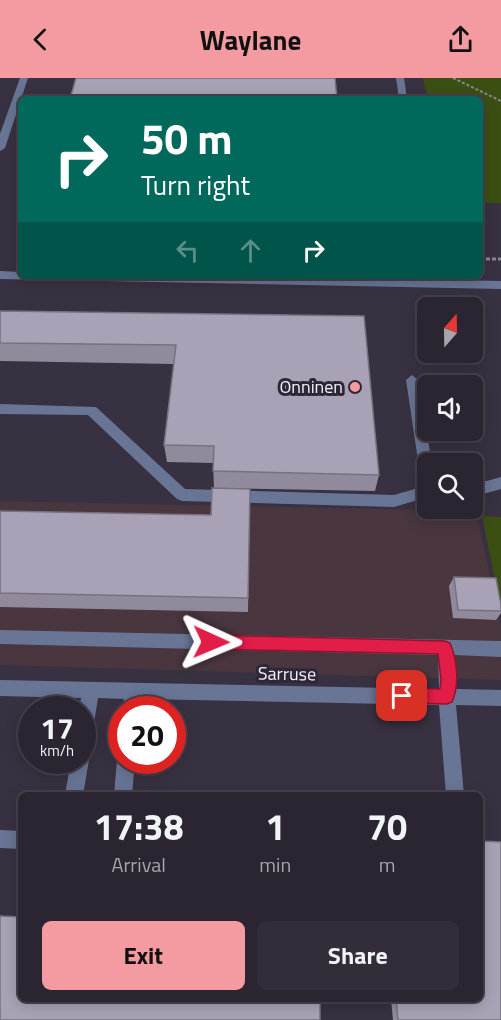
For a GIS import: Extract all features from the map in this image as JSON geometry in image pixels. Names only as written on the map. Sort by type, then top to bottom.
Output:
[{"type":"lane","points":[[0,148],[24,78]]},
{"type":"lane","points":[[400,78],[403,96]]},
{"type":"lane","points":[[0,275],[18,275]]},
{"type":"lane","points":[[200,279],[501,285]]},
{"type":"lane","points":[[412,380],[423,453]]},
{"type":"lane","points":[[0,409],[91,410],[183,495],[394,501],[417,494]]},
{"type":"lane","points":[[483,487],[501,483]]},
{"type":"lane","points":[[0,637],[501,649]]},
{"type":"lane","points":[[445,647],[449,679],[447,696],[455,792]]},
{"type":"lane","name":"Sarruse","points":[[0,688],[501,698]]},
{"type":"lane","points":[[90,696],[91,690]]},
{"type":"lane","points":[[132,696],[133,690]]},
{"type":"lane","points":[[75,792],[78,774]]},
{"type":"lane","points":[[123,792],[125,774]]},
{"type":"lane","points":[[0,839],[18,840]]},
{"type":"path","points":[[453,78],[501,101]]},
{"type":"path","points":[[483,259],[501,259]]},
{"type":"shaded area","points":[[0,501],[417,510],[417,519],[478,519],[501,627],[501,680],[0,665]]},
{"type":"green space","points":[[423,78],[501,78],[501,203],[483,203],[483,96],[427,96]]},
{"type":"green space","points":[[483,516],[501,517],[501,610],[483,519]]},
{"type":"building","points":[[76,78],[335,78],[337,96],[71,96]]},
{"type":"building","points":[[0,311],[364,316],[379,475],[213,471],[214,446],[164,445],[176,345],[0,343]]},
{"type":"building","points":[[212,488],[250,489],[248,598],[0,593],[0,511],[211,515]]},
{"type":"building","points":[[454,577],[496,578],[501,611],[458,610]]},
{"type":"building","points":[[483,841],[501,842],[501,1020],[398,1020],[396,1002],[483,1002]]},
{"type":"building","points":[[0,916],[18,917],[18,1002],[320,1002],[320,1020],[0,1020]]},
{"type":"place","name":"Onninen","points":[[355,387]]},
{"type":"route","points":[[211,642],[445,647],[449,679],[447,696],[402,696]]}]
